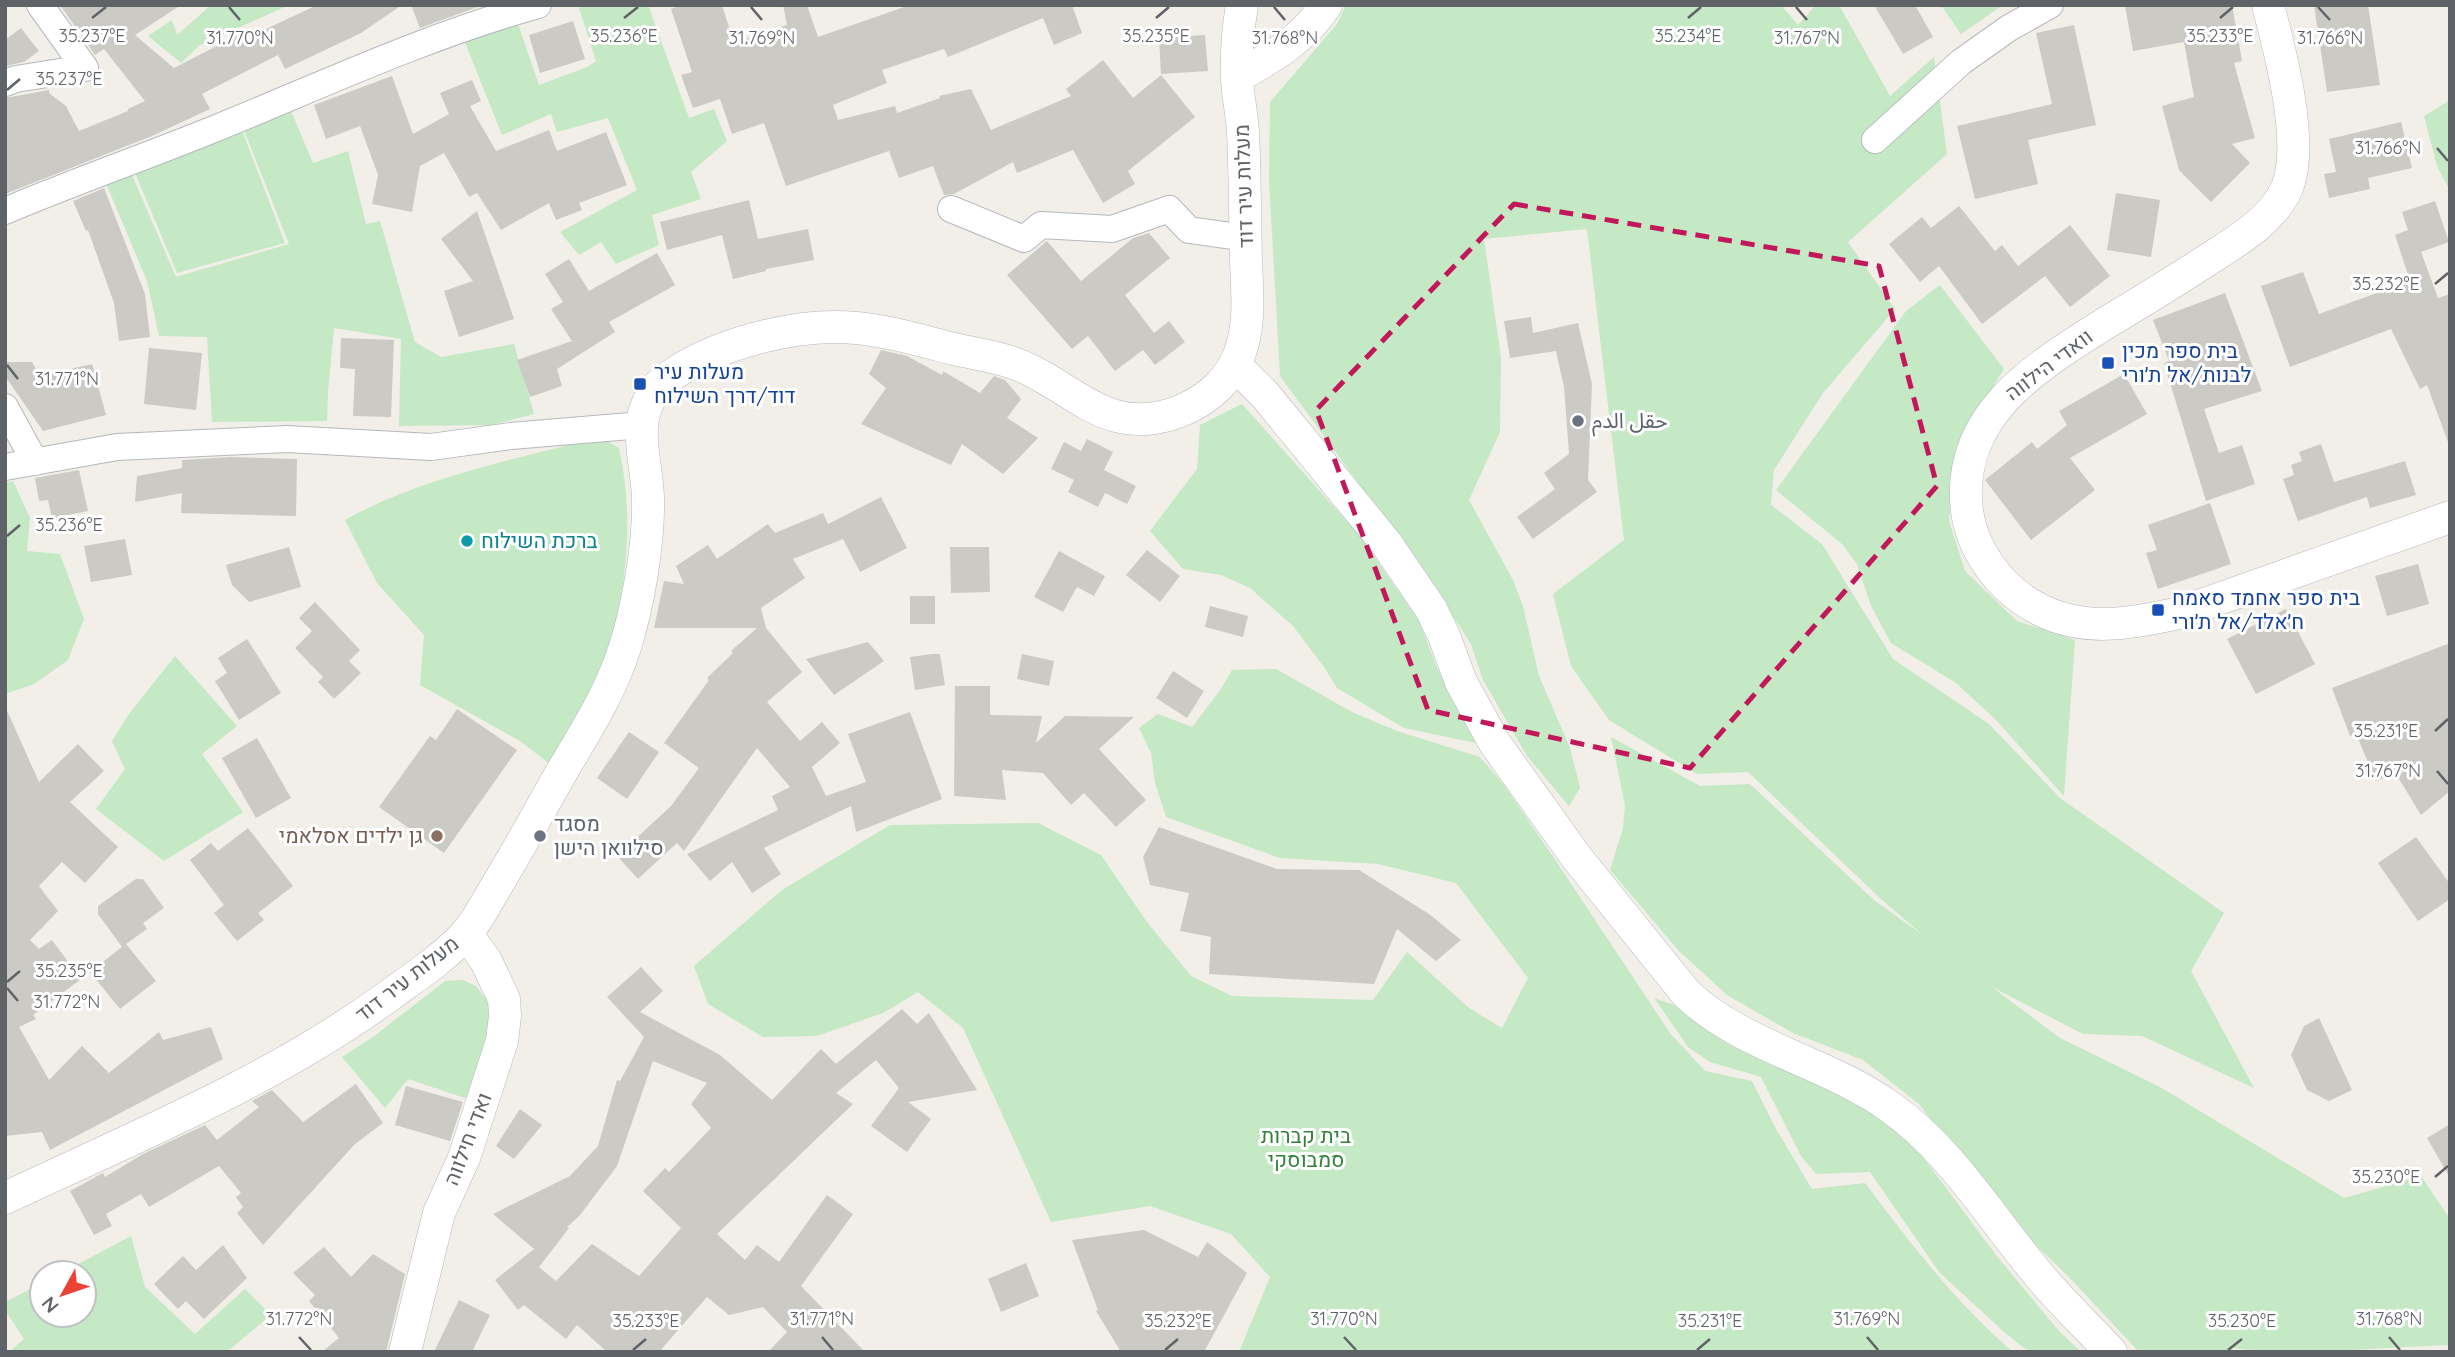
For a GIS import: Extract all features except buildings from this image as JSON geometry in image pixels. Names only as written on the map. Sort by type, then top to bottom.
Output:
[{"type":"street","points":[[5,83],[85,68],[40,5]]},
{"type":"street","points":[[5,211],[219,127],[395,53],[538,5]]},
{"type":"street","name":"מעלות עיר דוד","points":[[1235,365],[1243,342],[1248,313],[1243,127],[1237,78],[1242,5]]},
{"type":"street","points":[[1237,78],[1301,35],[1326,5]]},
{"type":"street","points":[[1875,140],[1961,62],[2009,28],[2050,5]]},
{"type":"street","name":"וואדי הילווה","points":[[2268,5],[2283,61],[2294,136],[2287,188],[2273,208],[2238,240],[2067,348],[2018,384],[2001,401],[1984,424],[1974,445],[1966,476],[1965,498],[1977,545],[2004,583],[2028,603],[2050,616],[2076,623],[2105,625],[2137,622],[2179,613],[2450,517]]},
{"type":"street","points":[[951,209],[1024,239],[1041,225],[1112,229],[1169,209],[1189,230],[1246,238]]},
{"type":"street","points":[[5,467],[117,447],[287,439],[431,447],[510,436],[642,425],[657,384],[677,371],[730,346],[801,330],[850,327],[1000,358],[1033,371],[1097,408],[1118,417],[1137,419],[1169,414],[1199,401],[1226,378],[1235,365],[1266,396],[1401,563],[1431,609],[1461,682],[1494,742],[1577,858],[1686,993],[1718,1019],[1852,1084],[1899,1114],[1934,1146],[2038,1275],[2111,1352]]},
{"type":"street","points":[[5,408],[35,462]]},
{"type":"street","name":"מעלות עיר דוד","points":[[5,1198],[252,1082],[358,1018],[436,961],[466,933],[593,720],[610,689],[625,648],[642,571],[649,503],[642,425]]},
{"type":"street","name":"ואדי חילווה","points":[[405,1352],[439,1213],[464,1158],[502,1041],[504,999],[486,961],[466,933]]},
{"type":"highlighted area","points":[[1514,204],[1879,266],[1937,486],[1690,768],[1428,710],[1316,410]]},
{"type":"green space","points":[[211,5],[289,5],[200,45],[181,63],[148,36],[172,20],[177,35]]},
{"type":"green space","points":[[578,5],[648,5],[689,118],[714,109],[727,141],[691,172],[701,199],[652,215],[659,245],[616,264],[601,242],[579,255],[560,232],[637,190],[608,118],[557,132],[551,114],[502,135],[464,40],[517,21],[539,85],[596,61]]},
{"type":"green space","points":[[1346,5],[1781,5],[1798,25],[1816,5],[1839,5],[1890,96],[1934,57],[1947,154],[1848,242],[1895,309],[1823,393],[1774,470],[1771,505],[1822,544],[1893,659],[1989,724],[2060,798],[2224,913],[2191,971],[2254,1088],[2142,1036],[2083,1034],[1992,987],[2060,1038],[2160,1087],[2344,1198],[2421,1176],[2450,1219],[2450,1345],[2314,1352],[2233,1348],[2232,1352],[2139,1352],[2069,1277],[2001,1212],[1919,1104],[1863,1060],[1793,1033],[1727,995],[1679,951],[1610,870],[1623,828],[1625,805],[1611,737],[1700,786],[1750,784],[1874,900],[1924,936],[1881,899],[1748,772],[1697,774],[1609,720],[1571,666],[1553,594],[1624,540],[1587,229],[1484,239],[1501,358],[1500,432],[1469,500],[1513,580],[1523,606],[1539,676],[1570,748],[1580,788],[1569,806],[1527,756],[1483,680],[1471,644],[1430,581],[1280,376],[1269,179],[1270,102],[1337,24]]},
{"type":"green space","points":[[1941,5],[2003,5],[1961,34]]},
{"type":"green space","points":[[2450,100],[2450,191],[2437,166],[2424,116]]},
{"type":"green space","points":[[288,104],[313,163],[348,151],[366,224],[380,221],[415,342],[441,357],[514,344],[534,414],[491,425],[399,426],[401,339],[334,328],[327,421],[212,422],[207,337],[159,336],[147,281],[105,181],[129,168],[176,277],[289,244],[242,125]]},
{"type":"green space","points":[[240,125],[285,243],[177,273],[133,168]]},
{"type":"green space","points":[[1940,285],[2004,369],[1956,447],[1949,521],[1965,571],[2017,621],[2075,640],[2064,796],[1997,721],[1956,683],[1891,643],[1871,606],[1857,564],[1842,544],[1776,490],[1906,311]]},
{"type":"green space","points":[[1242,404],[1360,536],[1419,621],[1438,670],[1476,743],[1404,728],[1337,688],[1293,626],[1250,588],[1221,575],[1183,569],[1150,531],[1197,469],[1200,425]]},
{"type":"green space","points":[[591,439],[609,442],[619,448],[627,506],[625,566],[615,624],[597,680],[550,764],[520,741],[420,685],[424,635],[377,583],[345,520],[374,505],[434,482]]},
{"type":"green space","points":[[13,481],[30,518],[27,551],[60,554],[84,619],[68,660],[34,684],[5,694],[5,483]]},
{"type":"green space","points":[[175,656],[237,726],[202,754],[243,812],[164,861],[96,809],[125,769],[112,741],[129,714]]},
{"type":"green space","name":"בית קברות סמבוסקי","points":[[1276,669],[1352,712],[1397,731],[1480,757],[1504,785],[1670,1033],[1705,1071],[1752,1081],[1776,1129],[1812,1189],[1865,1183],[1953,1293],[2013,1352],[1239,1352],[1270,1277],[1231,1234],[1150,1206],[1051,1222],[963,1028],[918,992],[883,1013],[817,1036],[763,1037],[708,1004],[694,966],[782,890],[890,825],[1038,823],[1101,855],[1147,922],[1191,976],[1232,996],[1373,1000],[1407,952],[1469,1008],[1502,1028],[1528,978],[1456,883],[1378,864],[1280,858],[1166,817],[1155,783],[1151,753],[1139,728],[1158,714],[1192,727],[1232,670]]},
{"type":"green space","points":[[463,980],[476,986],[486,999],[494,1017],[471,1100],[408,1079],[385,1108],[342,1057],[373,1037],[445,981]]},
{"type":"green space","points":[[1654,998],[1677,1006],[1728,1037],[1877,1116],[1917,1149],[1996,1255],[2058,1330],[2081,1352],[2029,1352],[2004,1332],[1939,1272],[1870,1172],[1816,1174],[1801,1156],[1761,1077],[1710,1062],[1688,1047]]},
{"type":"green space","points":[[131,1236],[145,1287],[195,1334],[245,1289],[271,1315],[227,1352],[9,1352],[24,1339],[5,1310],[5,1302],[28,1290],[28,1329],[98,1329],[98,1259],[87,1259]]},
{"type":"place","name":"בית ספר מכין לבנות/אל ת׳ורי","points":[[2108,363]]},
{"type":"place","name":"מעלות עיר דוד/דרך השילוח","points":[[640,384]]},
{"type":"place","name":"حقل الدم","points":[[1578,421]]},
{"type":"place","name":"ברכת השילוח","points":[[467,541]]},
{"type":"place","name":"בית ספר אחמד סאמח ח׳אלד/אל ת׳ורי","points":[[2158,610]]},
{"type":"place","name":"גן ילדים אסלאמי","points":[[437,836]]},
{"type":"place","name":"מסגד סילוואן הישן","points":[[540,836]]}]
